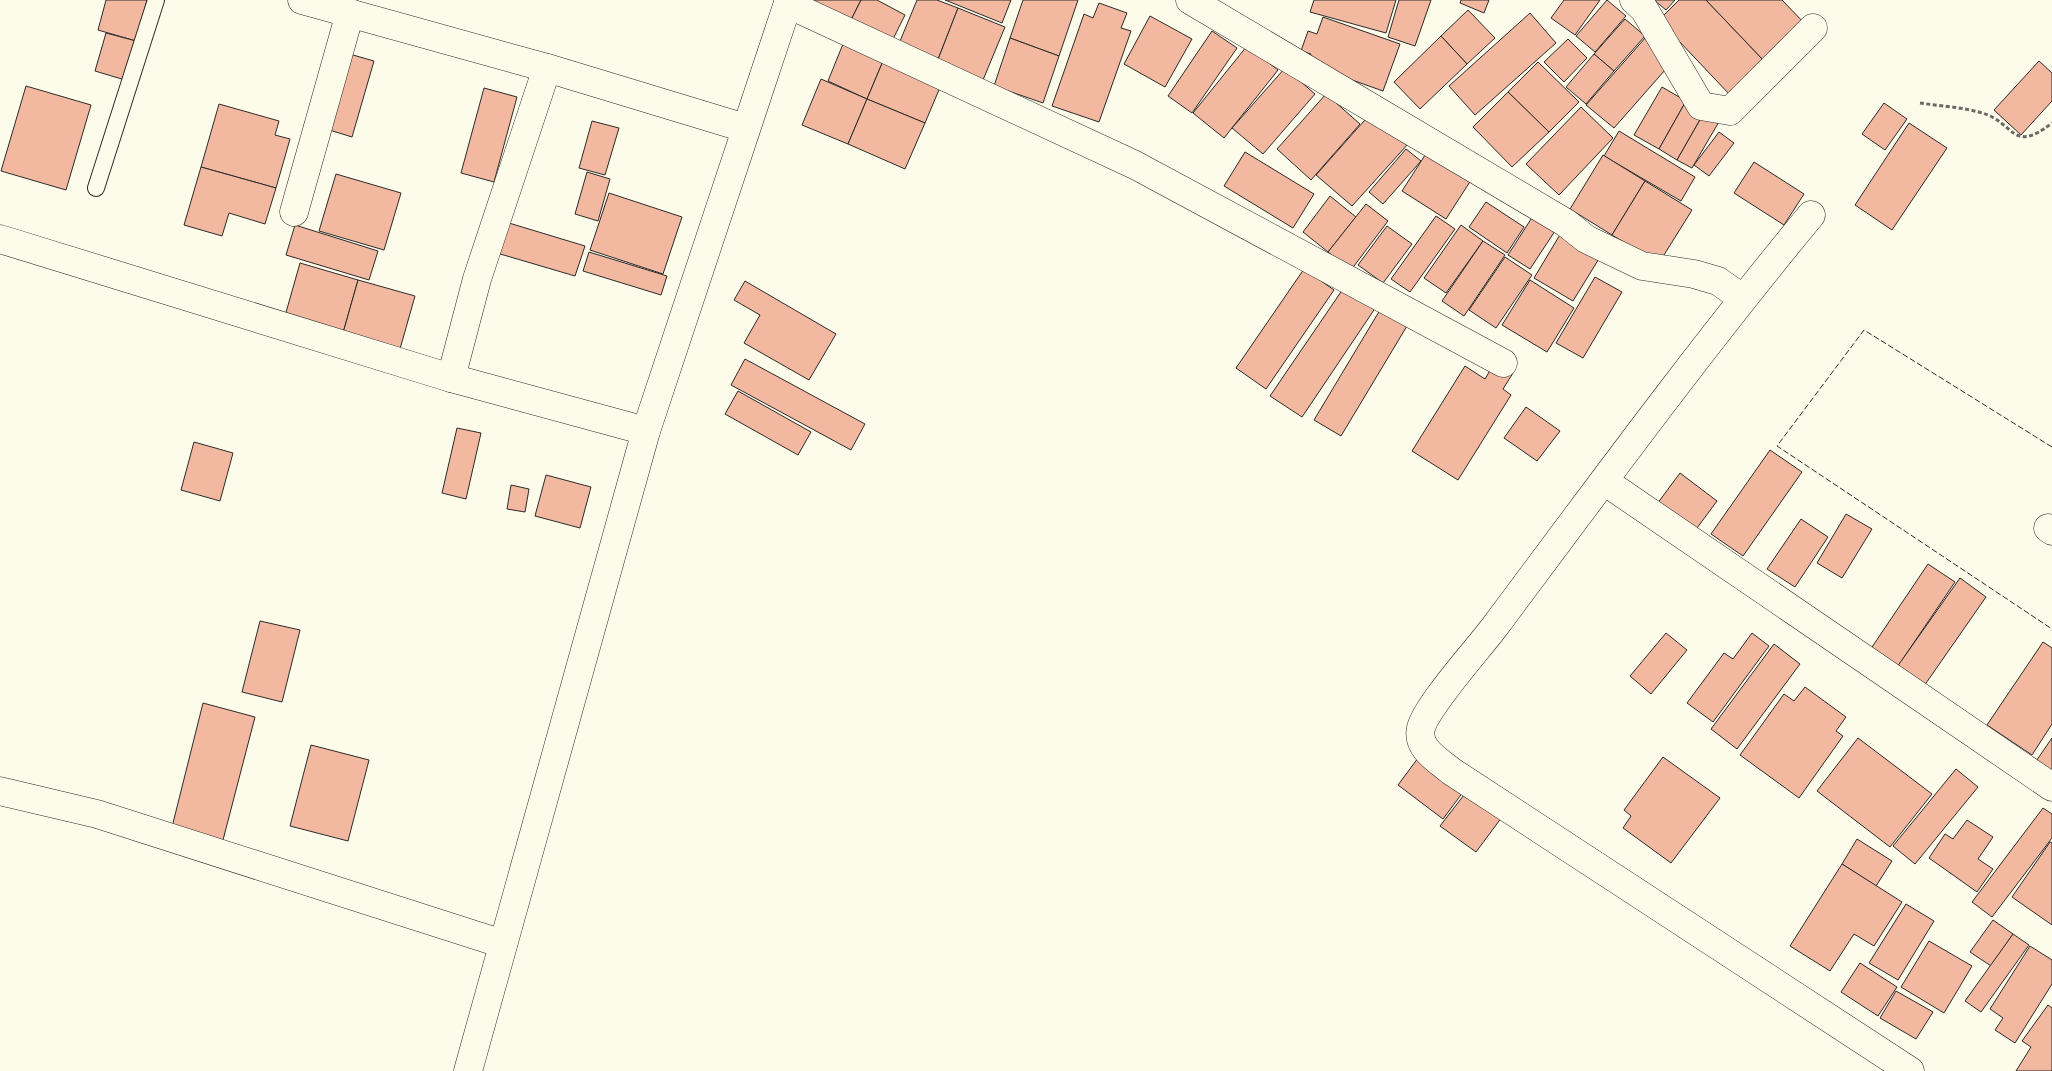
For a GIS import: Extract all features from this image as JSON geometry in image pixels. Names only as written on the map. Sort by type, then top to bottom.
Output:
[{"type":"street","points":[[302,0],[547,68],[745,128]]},
{"type":"street","points":[[1190,0],[1566,223],[1586,239],[1642,266],[1694,274],[1718,281],[1742,298]]},
{"type":"street","points":[[1634,0],[1644,9],[1701,106],[1730,111],[1813,28]]},
{"type":"street","points":[[468,1071],[646,431],[745,128],[789,2],[1135,164],[1503,364]]},
{"type":"street","points":[[294,212],[350,12]]},
{"type":"street","points":[[452,378],[477,279],[547,68]]},
{"type":"street","points":[[1811,215],[1742,298],[1477,651],[1426,715],[1420,739],[1424,747],[1452,771],[1910,1071]]},
{"type":"street","points":[[0,239],[452,378],[646,431]]},
{"type":"street","points":[[1604,481],[2052,787]]},
{"type":"street","points":[[0,791],[97,814],[503,944]]},
{"type":"lane","points":[[96,188],[156,0]]},
{"type":"path","points":[[1920,103],[1982,113],[2022,137],[2036,136],[2052,123]]},
{"type":"building","points":[[106,0],[147,0],[136,41],[98,30]]},
{"type":"building","points":[[804,0],[861,0],[849,24]]},
{"type":"building","points":[[861,0],[877,0],[905,15],[890,45],[849,24]]},
{"type":"building","points":[[917,0],[937,0],[958,8],[937,62],[898,46]]},
{"type":"building","points":[[945,0],[1011,0],[1002,23]]},
{"type":"building","points":[[1023,0],[1078,0],[1059,56],[1010,38]]},
{"type":"building","points":[[1314,0],[1396,0],[1386,33],[1310,12]]},
{"type":"building","points":[[1399,0],[1431,0],[1415,46],[1388,37]]},
{"type":"building","points":[[1461,0],[1489,0],[1484,13],[1460,3]]},
{"type":"building","points":[[1564,0],[1600,0],[1575,35],[1551,18]]},
{"type":"building","points":[[1607,0],[1626,16],[1595,52],[1576,36]]},
{"type":"building","points":[[1654,0],[1675,0],[1666,10]]},
{"type":"building","points":[[1679,0],[1706,0],[1766,63],[1731,96],[1659,20]]},
{"type":"building","points":[[1706,0],[1782,0],[1806,25],[1766,63]]},
{"type":"building","points":[[1099,3],[1127,13],[1121,28],[1131,31],[1099,122],[1052,106],[1084,14],[1093,18]]},
{"type":"building","points":[[958,8],[1005,27],[983,80],[937,62]]},
{"type":"building","points":[[1468,10],[1495,38],[1467,64],[1441,36]]},
{"type":"building","points":[[1530,13],[1556,43],[1475,115],[1449,86]]},
{"type":"building","points":[[1150,16],[1192,39],[1165,87],[1124,64]]},
{"type":"building","points":[[1323,17],[1400,44],[1383,91],[1307,64],[1311,54],[1301,51],[1308,31],[1317,34]]},
{"type":"building","points":[[1625,19],[1645,36],[1614,71],[1594,54]]},
{"type":"building","points":[[1212,31],[1237,48],[1192,113],[1168,96]]},
{"type":"building","points":[[106,33],[136,41],[125,80],[95,71]]},
{"type":"building","points":[[1441,36],[1467,64],[1420,109],[1394,82]]},
{"type":"building","points":[[1646,37],[1673,61],[1614,128],[1586,105]]},
{"type":"building","points":[[1010,38],[1059,56],[1043,103],[994,86]]},
{"type":"building","points":[[1568,39],[1587,58],[1564,82],[1544,62]]},
{"type":"building","points":[[843,44],[883,61],[867,99],[828,81]]},
{"type":"building","points":[[1247,46],[1278,70],[1224,138],[1193,113]]},
{"type":"building","points":[[346,53],[374,61],[352,137],[323,128]]},
{"type":"building","points":[[1594,54],[1614,71],[1586,104],[1566,87]]},
{"type":"building","points":[[883,61],[941,85],[925,123],[867,99]]},
{"type":"building","points":[[2039,61],[2052,73],[2052,101],[2021,135],[1994,110]]},
{"type":"building","points":[[1538,62],[1579,102],[1549,132],[1508,92]]},
{"type":"building","points":[[1285,68],[1315,94],[1263,154],[1232,128]]},
{"type":"building","points":[[821,79],[867,99],[848,144],[802,125]]},
{"type":"building","points":[[26,86],[91,105],[66,190],[1,171]]},
{"type":"building","points":[[1662,87],[1686,101],[1659,149],[1634,135]]},
{"type":"building","points":[[484,88],[517,97],[494,182],[461,173]]},
{"type":"building","points":[[1508,92],[1549,132],[1512,167],[1473,127]]},
{"type":"building","points":[[1326,94],[1360,124],[1311,180],[1277,149]]},
{"type":"building","points":[[867,99],[925,123],[905,169],[848,144]]},
{"type":"building","points":[[1686,101],[1705,111],[1677,160],[1659,149]]},
{"type":"building","points":[[1884,103],[1907,119],[1885,150],[1862,134]]},
{"type":"building","points":[[219,104],[279,121],[275,135],[290,139],[276,188],[201,167]]},
{"type":"building","points":[[1581,107],[1613,138],[1559,195],[1526,164]]},
{"type":"building","points":[[1705,111],[1720,120],[1692,168],[1677,160]]},
{"type":"building","points":[[1372,112],[1408,144],[1352,206],[1316,175]]},
{"type":"building","points":[[592,121],[619,128],[605,175],[579,168]]},
{"type":"building","points":[[1909,123],[1947,148],[1892,230],[1855,205]]},
{"type":"building","points":[[1619,131],[1695,177],[1681,201],[1604,156]]},
{"type":"building","points":[[1719,132],[1734,143],[1709,176],[1694,165]]},
{"type":"building","points":[[1406,149],[1421,161],[1383,204],[1369,192]]},
{"type":"building","points":[[1429,149],[1473,177],[1446,219],[1402,191]]},
{"type":"building","points":[[1245,152],[1314,194],[1293,228],[1224,186]]},
{"type":"building","points":[[1603,155],[1645,181],[1612,235],[1570,209]]},
{"type":"building","points":[[1754,162],[1804,194],[1784,225],[1734,193]]},
{"type":"building","points":[[201,167],[276,188],[265,224],[229,213],[222,236],[184,225]]},
{"type":"building","points":[[587,172],[610,179],[598,221],[575,214]]},
{"type":"building","points":[[336,174],[401,193],[384,250],[319,231]]},
{"type":"building","points":[[1645,181],[1692,210],[1659,263],[1612,235]]},
{"type":"building","points":[[609,193],[682,217],[663,274],[590,250]]},
{"type":"building","points":[[1330,196],[1356,217],[1328,252],[1303,232]]},
{"type":"building","points":[[1486,202],[1524,227],[1507,253],[1469,227]]},
{"type":"building","points":[[1366,204],[1388,221],[1351,270],[1328,252]]},
{"type":"building","points":[[1436,216],[1455,229],[1410,292],[1391,279]]},
{"type":"building","points":[[1533,216],[1555,231],[1530,269],[1508,255]]},
{"type":"building","points":[[499,220],[585,246],[575,276],[490,251]]},
{"type":"building","points":[[295,225],[378,251],[369,280],[286,255]]},
{"type":"building","points":[[1461,225],[1483,241],[1446,293],[1424,278]]},
{"type":"building","points":[[1387,226],[1412,244],[1383,283],[1358,265]]},
{"type":"building","points":[[1561,233],[1600,257],[1573,301],[1534,278]]},
{"type":"building","points":[[1483,241],[1505,255],[1464,316],[1442,301]]},
{"type":"building","points":[[589,252],[667,276],[661,295],[583,271]]},
{"type":"building","points":[[1505,257],[1532,275],[1496,328],[1469,310]]},
{"type":"building","points":[[300,263],[358,280],[341,340],[283,323]]},
{"type":"building","points":[[1304,269],[1334,290],[1266,389],[1236,368]]},
{"type":"building","points":[[1595,277],[1622,292],[1583,358],[1556,343]]},
{"type":"building","points":[[358,280],[415,296],[398,356],[341,340]]},
{"type":"building","points":[[1530,280],[1574,308],[1547,352],[1502,325]]},
{"type":"building","points":[[745,281],[836,334],[809,380],[744,343],[760,315],[734,300]]},
{"type":"building","points":[[1345,286],[1376,307],[1302,417],[1270,396]]},
{"type":"building","points":[[1383,305],[1410,321],[1341,436],[1314,420]]},
{"type":"building","points":[[745,359],[865,424],[851,450],[731,385]]},
{"type":"building","points":[[1495,362],[1513,373],[1503,389],[1511,395],[1458,480],[1412,451],[1465,366],[1485,379]]},
{"type":"building","points":[[738,391],[811,432],[798,455],[725,414]]},
{"type":"building","points":[[1526,407],[1560,431],[1537,461],[1504,438]]},
{"type":"building","points":[[457,428],[481,433],[466,499],[442,493]]},
{"type":"building","points":[[194,442],[233,453],[220,501],[181,490]]},
{"type":"building","points":[[1770,450],[1802,472],[1743,556],[1711,534]]},
{"type":"building","points":[[1680,473],[1717,501],[1694,532],[1657,504]]},
{"type":"building","points":[[546,475],[591,487],[580,528],[535,516]]},
{"type":"building","points":[[511,485],[529,489],[525,512],[507,509]]},
{"type":"building","points":[[1846,514],[1872,529],[1842,578],[1817,563]]},
{"type":"building","points":[[1801,519],[1828,537],[1795,587],[1767,569]]},
{"type":"building","points":[[1928,564],[1955,582],[1896,669],[1870,650]]},
{"type":"building","points":[[1960,578],[1986,597],[1924,686],[1897,667]]},
{"type":"building","points":[[260,621],[300,630],[282,702],[242,692]]},
{"type":"building","points":[[1666,633],[1687,650],[1651,694],[1630,676]]},
{"type":"building","points":[[1752,633],[1769,646],[1713,722],[1687,703],[1724,653],[1733,659]]},
{"type":"building","points":[[2043,642],[2052,648],[2052,724],[2032,755],[1987,725]]},
{"type":"building","points":[[1774,644],[1800,664],[1737,749],[1711,729]]},
{"type":"building","points":[[1805,687],[1846,717],[1836,731],[1843,736],[1799,798],[1740,755],[1784,694],[1794,701]]},
{"type":"building","points":[[203,703],[255,717],[223,840],[172,827]]},
{"type":"building","points":[[1858,738],[1932,794],[1890,847],[1817,791]]},
{"type":"building","points":[[2052,738],[2052,781],[2032,767]]},
{"type":"building","points":[[311,745],[369,760],[348,841],[290,826]]},
{"type":"building","points":[[1421,754],[1466,788],[1443,819],[1398,785]]},
{"type":"building","points":[[1663,757],[1720,798],[1671,863],[1623,828],[1631,816],[1624,810]]},
{"type":"building","points":[[1956,769],[1978,787],[1915,864],[1893,846]]},
{"type":"building","points":[[1467,791],[1502,817],[1476,852],[1440,826]]},
{"type":"building","points":[[2043,808],[2052,814],[2052,838],[1992,917],[1972,902]]},
{"type":"building","points":[[1967,820],[1993,837],[1978,859],[1993,869],[1977,892],[1929,858],[1945,834],[1953,839]]},
{"type":"building","points":[[1857,839],[1892,861],[1876,886],[1842,864]]},
{"type":"building","points":[[2050,842],[2052,843],[2052,925],[2012,897]]},
{"type":"building","points":[[1842,864],[1902,902],[1874,946],[1854,934],[1830,971],[1790,946]]},
{"type":"building","points":[[1906,904],[1934,921],[1898,980],[1869,963]]},
{"type":"building","points":[[1993,920],[2013,934],[1991,966],[1970,952]]},
{"type":"building","points":[[2013,934],[2029,945],[1981,1012],[1965,1001]]},
{"type":"building","points":[[1929,941],[1972,966],[1944,1013],[1901,987]]},
{"type":"building","points":[[2030,946],[2052,960],[2052,984],[2015,1043],[1995,1030],[2003,1018],[1990,1009]]},
{"type":"building","points":[[1860,963],[1897,987],[1878,1016],[1841,992]]},
{"type":"building","points":[[1896,991],[1933,1012],[1916,1039],[1880,1018]]},
{"type":"building","points":[[2048,1005],[2052,1008],[2052,1071],[2016,1071],[2031,1047],[2022,1041]]},
{"type":"fence","points":[[2052,447],[1864,330],[1777,446],[2052,629]]}]
